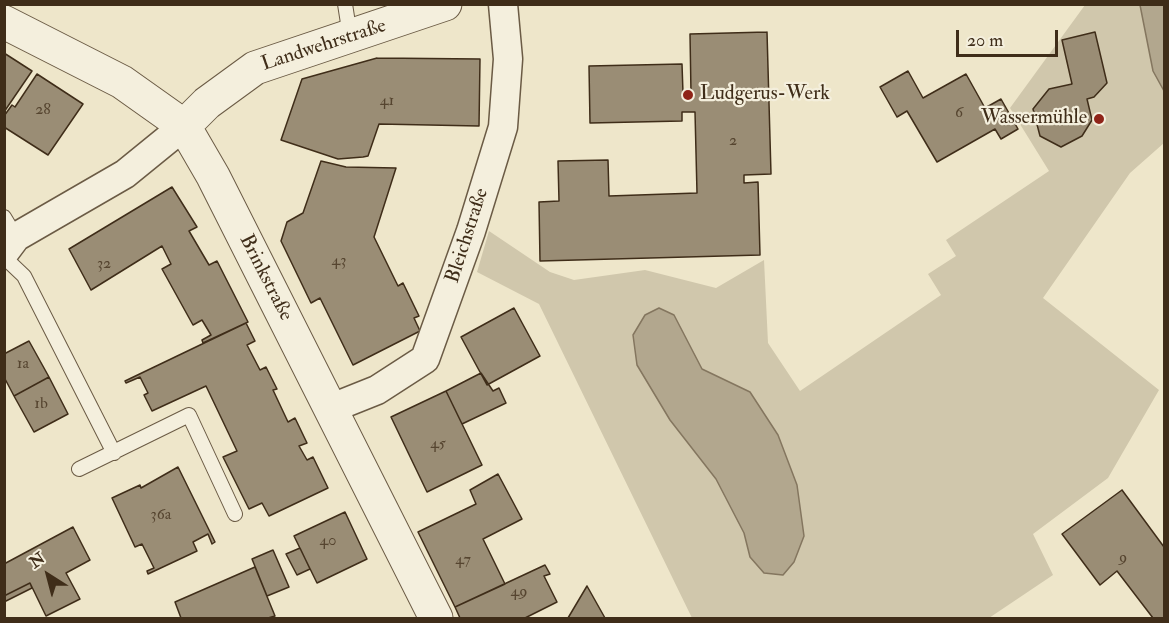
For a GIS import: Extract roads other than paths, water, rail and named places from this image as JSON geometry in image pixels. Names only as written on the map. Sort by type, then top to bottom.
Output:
[{"type":"street","name":"Landwehrstraße","points":[[184,126],[207,103],[255,68],[350,38],[445,4]]},
{"type":"street","name":"Bleichstraße","points":[[332,408],[377,390],[425,359],[471,231],[503,127],[508,59],[503,4]]},
{"type":"street","name":"Brinkstraße","points":[[4,22],[122,82],[184,126],[213,176],[332,408],[436,618]]},
{"type":"street","points":[[7,241],[125,174],[184,126]]},
{"type":"lane","points":[[345,4],[350,38]]},
{"type":"lane","points":[[7,241],[114,453]]},
{"type":"lane","points":[[80,469],[189,415],[235,514]]},
{"type":"place","name":"Ludgerus-Werk","points":[[688,95]]},
{"type":"place","name":"Wassermühle","points":[[1099,119]]}]
